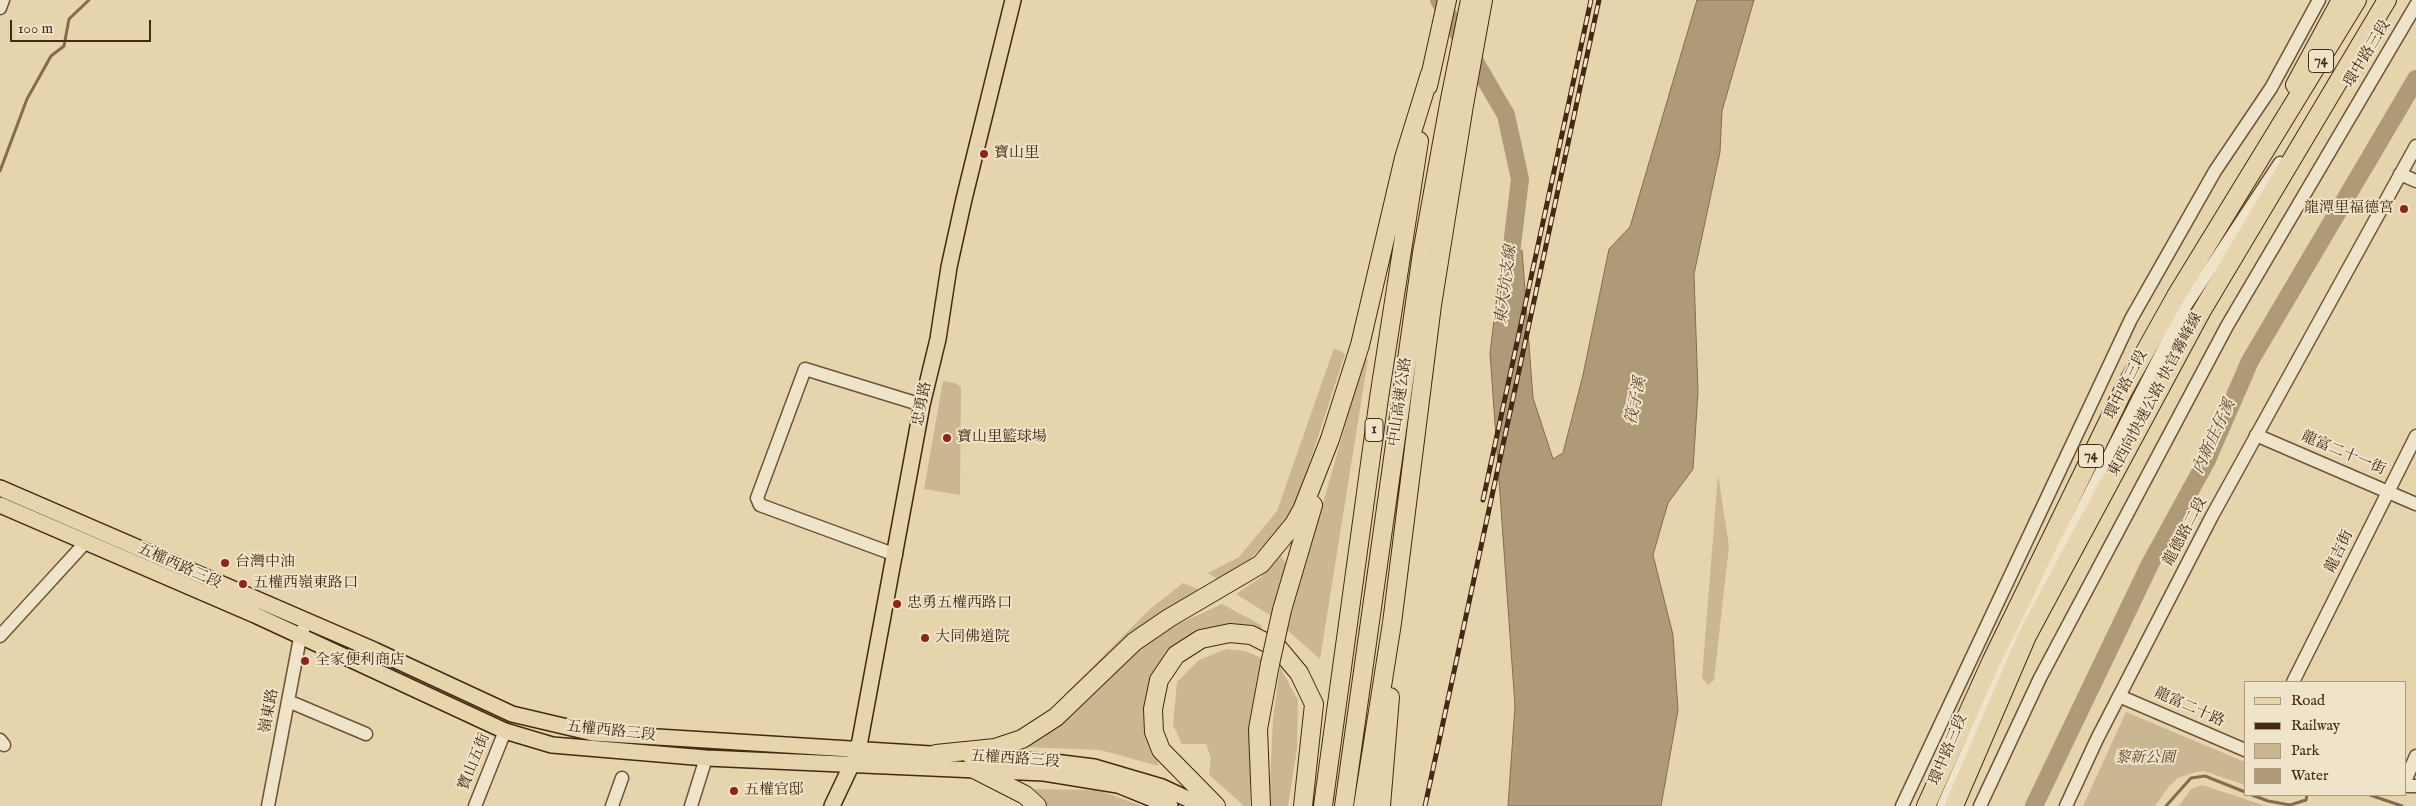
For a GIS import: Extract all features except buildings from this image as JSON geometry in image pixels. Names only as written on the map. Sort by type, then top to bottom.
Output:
[{"type":"highway","name":"中山高速公路","points":[[1323,806],[1379,398],[1430,74],[1447,0]]},
{"type":"highway","name":"中山高速公路","points":[[1344,806],[1422,253],[1457,102],[1470,0]]},
{"type":"highway","points":[[2284,121],[2296,78],[2341,0]]},
{"type":"highway","name":"東西向快速公路 快官霧峰線","points":[[1926,806],[1991,662],[2123,392],[2176,296],[2357,0]]},
{"type":"highway","name":"東西向快速公路 快官霧峰線","points":[[1954,806],[2027,636],[2201,312],[2387,0]]},
{"type":"highway","points":[[2235,254],[2331,111],[2400,0]]},
{"type":"highway","points":[[1363,806],[1392,623],[1457,102],[1482,8]]},
{"type":"highway","points":[[1261,806],[1258,729],[1282,610],[1330,439],[1360,345],[1404,158],[1430,74]]},
{"type":"highway","points":[[936,754],[995,748],[1022,739],[1056,717],[1134,642],[1169,618],[1261,564],[1274,551],[1302,510],[1330,439]]},
{"type":"highway","points":[[1381,806],[1390,698],[1392,623]]},
{"type":"highway","points":[[1216,806],[1162,750],[1154,732],[1153,708],[1159,680],[1176,655],[1201,639],[1230,633],[1251,635],[1279,649],[1299,672],[1314,704],[1303,806]]},
{"type":"highway","points":[[972,768],[1025,795],[1037,806]]},
{"type":"main road","name":"忠勇路","points":[[832,806],[854,758],[896,555],[922,405],[938,339],[964,199],[1013,0]]},
{"type":"main road","name":"五權西路三段","points":[[0,488],[374,650],[512,714],[563,728],[593,733],[854,758],[1044,772],[1118,785],[1170,806]]},
{"type":"main road","name":"五權西路三段","points":[[0,505],[255,615],[300,638],[505,731],[552,745],[706,758],[854,758],[936,754],[1054,762],[1094,767],[1162,787],[1203,806]]},
{"type":"street","points":[[0,8],[3,0]]},
{"type":"street","name":"環中路三段","points":[[1902,806],[2131,320],[2214,171],[2271,88],[2319,0]]},
{"type":"street","name":"環中路三段","points":[[1936,806],[1954,761],[2013,630],[2180,304],[2367,0]]},
{"type":"street","name":"環中路三段","points":[[1943,806],[2018,633],[2186,306],[2282,162],[2377,0]]},
{"type":"street","name":"環中路三段","points":[[1980,806],[2040,678],[2227,326],[2416,6]]},
{"type":"street","name":"龍德路二段","points":[[2066,806],[2120,696],[2256,434],[2416,146]]},
{"type":"street","points":[[2400,174],[2416,181]]},
{"type":"street","points":[[896,555],[760,504],[757,498],[806,369],[922,405]]},
{"type":"street","name":"龍富二十一街","points":[[2256,434],[2416,504]]},
{"type":"street","name":"龍吉街","points":[[2293,681],[2416,436]]},
{"type":"street","points":[[0,636],[85,543]]},
{"type":"street","name":"嶺東路","points":[[268,806],[300,638],[306,622]]},
{"type":"street","name":"龍富二十路","points":[[2120,696],[2244,750]]},
{"type":"street","points":[[288,701],[366,734]]},
{"type":"street","name":"寶山五街","points":[[475,806],[505,731]]},
{"type":"street","points":[[2416,756],[2406,779],[2408,786],[2416,786]]},
{"type":"street","points":[[691,806],[706,758]]},
{"type":"street","points":[[612,806],[622,778]]},
{"type":"green space","points":[[1334,348],[1345,354],[1292,517],[1233,576],[1223,583],[1208,573],[1239,557],[1277,511]]},
{"type":"green space","points":[[1364,359],[1368,359],[1320,659],[1287,630]]},
{"type":"green space","name":"寶山里籃球場","points":[[943,381],[955,383],[961,387],[960,495],[924,489]]},
{"type":"green space","points":[[1718,474],[1729,546],[1714,680],[1708,685],[1702,678]]},
{"type":"green space","points":[[1281,556],[1286,563],[1271,616],[1236,594],[1260,578]]},
{"type":"green space","points":[[1183,583],[1205,592],[1064,700],[1065,694],[1149,610]]},
{"type":"green space","points":[[1222,604],[1261,625],[1262,631],[1209,628],[1159,664],[1148,703],[1148,733],[1159,766],[1100,750],[1024,747],[1056,729],[1114,668],[1170,628]]},
{"type":"green space","points":[[1226,649],[1245,651],[1262,658],[1250,732],[1250,806],[1244,806],[1209,775],[1211,758],[1206,744],[1182,744],[1173,725],[1177,682],[1199,660]]},
{"type":"green space","points":[[1280,667],[1298,700],[1297,749],[1288,806],[1269,806],[1273,719]]},
{"type":"green space","name":"黎新公園","points":[[2126,712],[2244,762],[2244,785],[2204,771],[2195,772],[2178,778],[2170,785],[2155,806],[2083,806]]},
{"type":"green space","name":"黎新公園","points":[[2202,785],[2266,806],[2179,806],[2191,789]]},
{"type":"green space","points":[[1034,789],[1098,790],[1142,806],[1045,806],[1033,796]]},
{"type":"water","name":"筏子溪","points":[[1697,0],[1754,0],[1722,111],[1720,152],[1694,274],[1698,392],[1693,469],[1668,503],[1653,555],[1673,635],[1678,710],[1661,806],[1508,806],[1515,706],[1490,353],[1501,263],[1522,250],[1533,398],[1553,459],[1563,453],[1583,375],[1609,249],[1630,227]]},
{"type":"waterway","points":[[0,171],[27,99],[51,56],[64,46],[69,19],[89,0]]},
{"type":"waterway","name":"東大坑支線","points":[[1439,0],[1506,115],[1520,179],[1508,279]]},
{"type":"waterway","name":"內新庄仔溪","points":[[2034,806],[2150,564],[2207,460],[2250,361],[2416,79]]},
{"type":"waterway","points":[[2166,806],[2191,778],[2205,776],[2244,792]]},
{"type":"waterway","points":[[2255,796],[2268,801],[2290,805],[2306,800],[2307,796]]},
{"type":"waterway","points":[[2373,796],[2402,806]]},
{"type":"railway","points":[[1483,500],[1591,0]]},
{"type":"railway","points":[[1425,806],[1599,0]]},
{"type":"place","name":"寶山里","points":[[984,154]]},
{"type":"place","name":"龍潭里福德宮","points":[[2404,209]]},
{"type":"place","name":"寶山里籃球場","points":[[947,438]]},
{"type":"place","name":"台灣中油","points":[[225,563]]},
{"type":"place","name":"五權西嶺東路口","points":[[243,584]]},
{"type":"place","name":"忠勇五權西路口","points":[[897,604]]},
{"type":"place","name":"大同佛道院","points":[[925,638]]},
{"type":"place","name":"全家便利商店","points":[[305,661]]},
{"type":"place","name":"五權官邸","points":[[734,791]]}]
